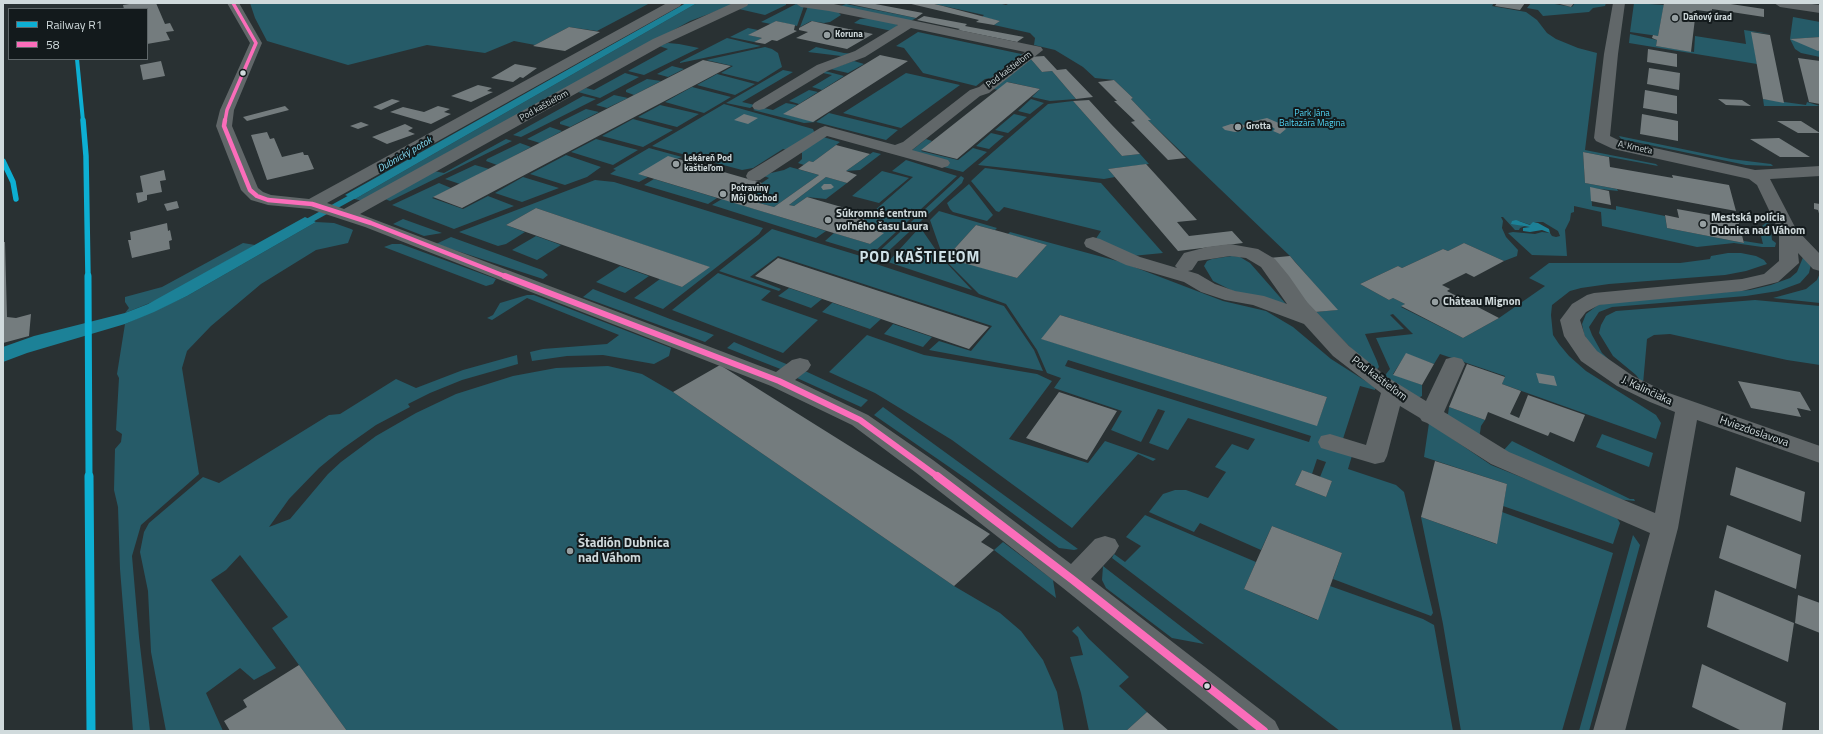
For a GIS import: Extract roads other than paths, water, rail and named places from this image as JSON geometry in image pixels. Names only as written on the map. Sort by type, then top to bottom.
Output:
[{"type":"street","points":[[233,3],[256,43],[227,110],[224,126],[250,190],[257,196],[268,200],[330,209],[778,381],[860,420],[924,466],[1073,580],[1264,731]]},
{"type":"street","points":[[330,209],[676,3]]},
{"type":"street","name":"Pod kaštieľom","points":[[330,209],[658,42],[743,3]]},
{"type":"street","name":"Pod kaštieľom","points":[[801,3],[1036,50],[984,90],[975,94],[909,145],[896,151]]},
{"type":"street","name":"A. Kmeťa","points":[[1619,3],[1611,54],[1602,138],[1613,144],[1755,175]]},
{"type":"street","points":[[1780,3],[1820,9]]},
{"type":"street","points":[[1784,15],[1820,21]]},
{"type":"street","points":[[759,106],[822,68],[860,54],[909,24]]},
{"type":"street","points":[[754,176],[825,131],[942,163]]},
{"type":"street","points":[[1755,175],[1820,172]]},
{"type":"street","points":[[1755,175],[1764,182],[1788,231],[1820,265]]},
{"type":"street","name":"J. Kalinčiaka","points":[[1687,408],[1658,397],[1625,381],[1589,356],[1575,336],[1570,320],[1579,308],[1594,299],[1742,285],[1771,278],[1789,263],[1788,231]]},
{"type":"street","name":"Pod kaštieľom","points":[[1093,243],[1133,262],[1191,278],[1208,288],[1232,296],[1257,300],[1311,319],[1341,351],[1393,391],[1430,416],[1500,458],[1665,528]]},
{"type":"street","points":[[1186,266],[1191,257],[1207,253],[1230,250],[1251,253],[1268,263],[1311,319]]},
{"type":"street","points":[[1430,416],[1454,364]]},
{"type":"street","points":[[778,381],[800,365]]},
{"type":"street","points":[[1330,442],[1375,456],[1393,391]]},
{"type":"street","points":[[1609,731],[1665,528],[1687,408]]},
{"type":"street","name":"Hviezdoslavova","points":[[1687,408],[1820,455]]},
{"type":"street","points":[[1073,580],[1104,546]]},
{"type":"waterway","name":"Dubnický potok","points":[[303,224],[359,193]]},
{"type":"railway","points":[[3,161],[13,182],[16,199]]},
{"type":"rail line","name":"R1","points":[[77,60],[86,156],[88,231],[91,731]]},
{"type":"rail line","name":"R1","points":[[3,161],[13,182],[16,199]]},
{"type":"place","name":"Daňový úrad","points":[[1675,18]]},
{"type":"place","name":"Koruna","points":[[827,35]]},
{"type":"place","name":"Grotta","points":[[1238,127]]},
{"type":"place","name":"Lekáreň Pod kaštieľom","points":[[676,164]]},
{"type":"place","name":"Potraviny Môj Obchod","points":[[723,194]]},
{"type":"place","name":"Súkromné centrum voľného času Laura","points":[[828,220]]},
{"type":"place","name":"Mestská polícia Dubnica nad Váhom","points":[[1703,224]]},
{"type":"place","name":"Château Mignon","points":[[1435,302]]},
{"type":"place","name":"Štadión Dubnica nad Váhom","points":[[570,551]]},
{"type":"district","name":"POD KAŠTIEĽOM","points":[[920,258]]},
{"type":"park label","name":"Park Jána Baltazára Magina","points":[[1312,120]]}]
